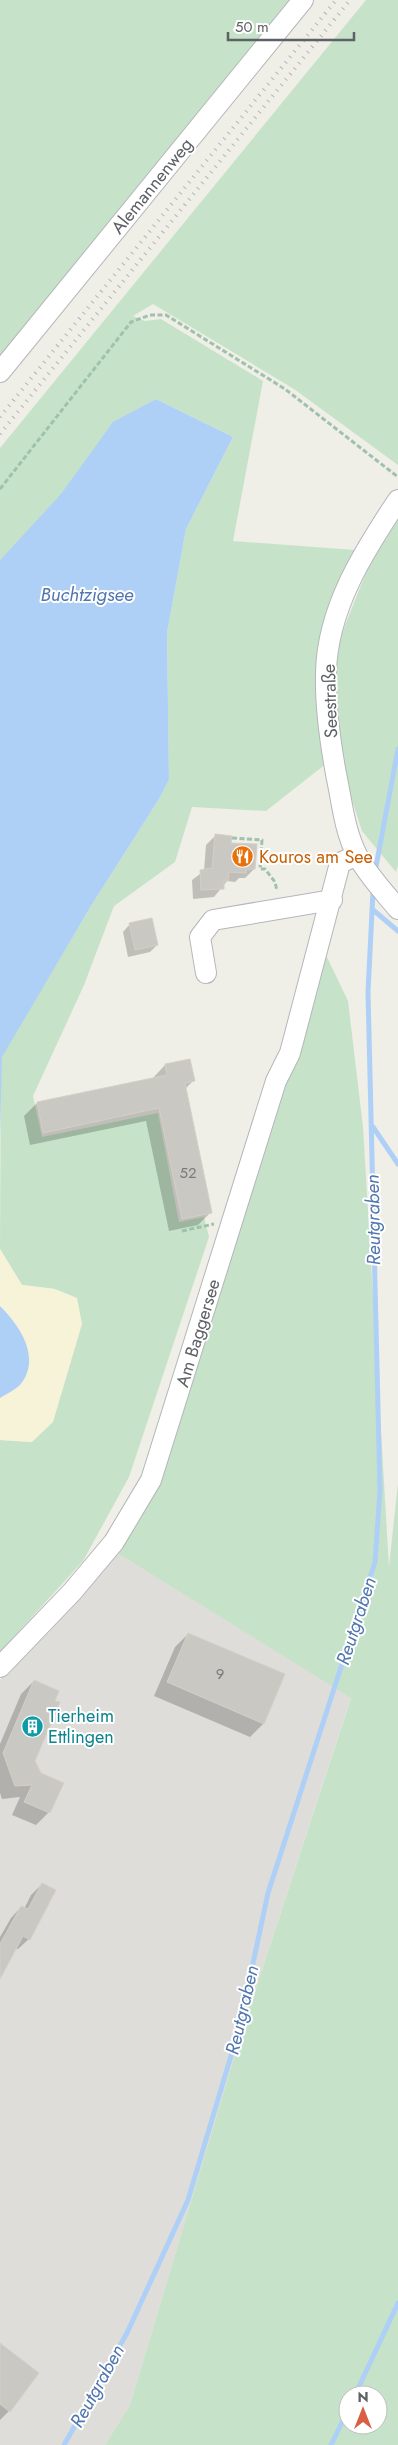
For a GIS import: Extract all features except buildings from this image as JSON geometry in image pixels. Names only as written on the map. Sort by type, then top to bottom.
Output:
[{"type":"street","name":"Alemannenweg","points":[[0,372],[303,0]]},
{"type":"street","name":"Seestraße","points":[[398,500],[371,539],[348,586],[333,627],[326,671],[328,731],[347,827],[361,861],[398,909]]},
{"type":"street","points":[[206,973],[200,938],[213,920],[332,900],[340,863],[361,861]]},
{"type":"street","name":"Am Baggersee","points":[[0,1667],[72,1592],[114,1542],[151,1480],[276,1081],[290,1053],[332,900]]},
{"type":"path","points":[[0,490],[131,322],[150,315],[166,314],[285,389],[398,477]]},
{"type":"path","points":[[232,838],[262,840],[260,869],[266,870],[276,887]]},
{"type":"path","points":[[182,1231],[208,1225]]},
{"type":"shaded area","points":[[114,1551],[351,1697],[243,2028],[130,2405],[105,2445],[0,2445],[0,1680]]},
{"type":"green space","points":[[0,0],[312,0],[0,364]]},
{"type":"green space","points":[[366,0],[398,0],[398,465],[294,389],[153,304],[133,316],[145,321],[161,319],[263,381],[233,541],[355,550],[326,618],[327,763],[266,811],[192,807],[175,862],[114,906],[84,985],[33,1096],[42,1137],[158,1113],[179,1222],[204,1217],[209,1237],[129,1477],[83,1561],[0,1652],[0,1440],[32,1442],[55,1289],[22,1285],[0,1249],[1,1057],[169,780],[167,633],[186,529],[233,437],[156,399],[113,423],[62,494],[0,560],[0,448]]},
{"type":"green space","points":[[398,513],[398,865],[396,872],[362,831],[351,797],[339,739],[334,682],[340,638],[377,545]]},
{"type":"green space","points":[[326,955],[348,1001],[363,1127],[389,1567],[398,1483],[398,2445],[105,2445],[130,2405],[243,2028],[351,1698],[114,1551],[154,1489]]},
{"type":"sand","points":[[0,1249],[22,1285],[55,1289],[77,1298],[82,1324],[53,1422],[32,1442],[0,1440],[0,1398],[19,1386],[9,1315],[0,1306]]},
{"type":"water","name":"Buchtzigsee","points":[[156,399],[233,437],[186,529],[167,633],[169,780],[91,906],[2,1057],[0,1137],[0,560],[61,494],[113,422]]},
{"type":"water","points":[[0,1306],[15,1323],[26,1343],[29,1353],[29,1364],[26,1375],[20,1385],[0,1398]]},
{"type":"waterway","name":"Reutgraben","points":[[375,872],[398,749]]},
{"type":"waterway","name":"Reutgraben","points":[[64,2445],[127,2333],[188,2200],[239,2029],[268,1893],[375,1562],[380,1491],[368,992],[373,891]]},
{"type":"waterway","points":[[372,909],[398,931]]},
{"type":"waterway","points":[[373,1127],[398,1164]]},
{"type":"waterway","points":[[360,2385],[398,2303]]},
{"type":"waterway","points":[[331,2445],[338,2431]]},
{"type":"railway","points":[[0,417],[336,0]]},
{"type":"railway","points":[[0,434],[350,0]]},
{"type":"place","name":"Kouros am See","points":[[243,857]]},
{"type":"place","name":"Tierheim Ettlingen","points":[[32,1726]]}]
